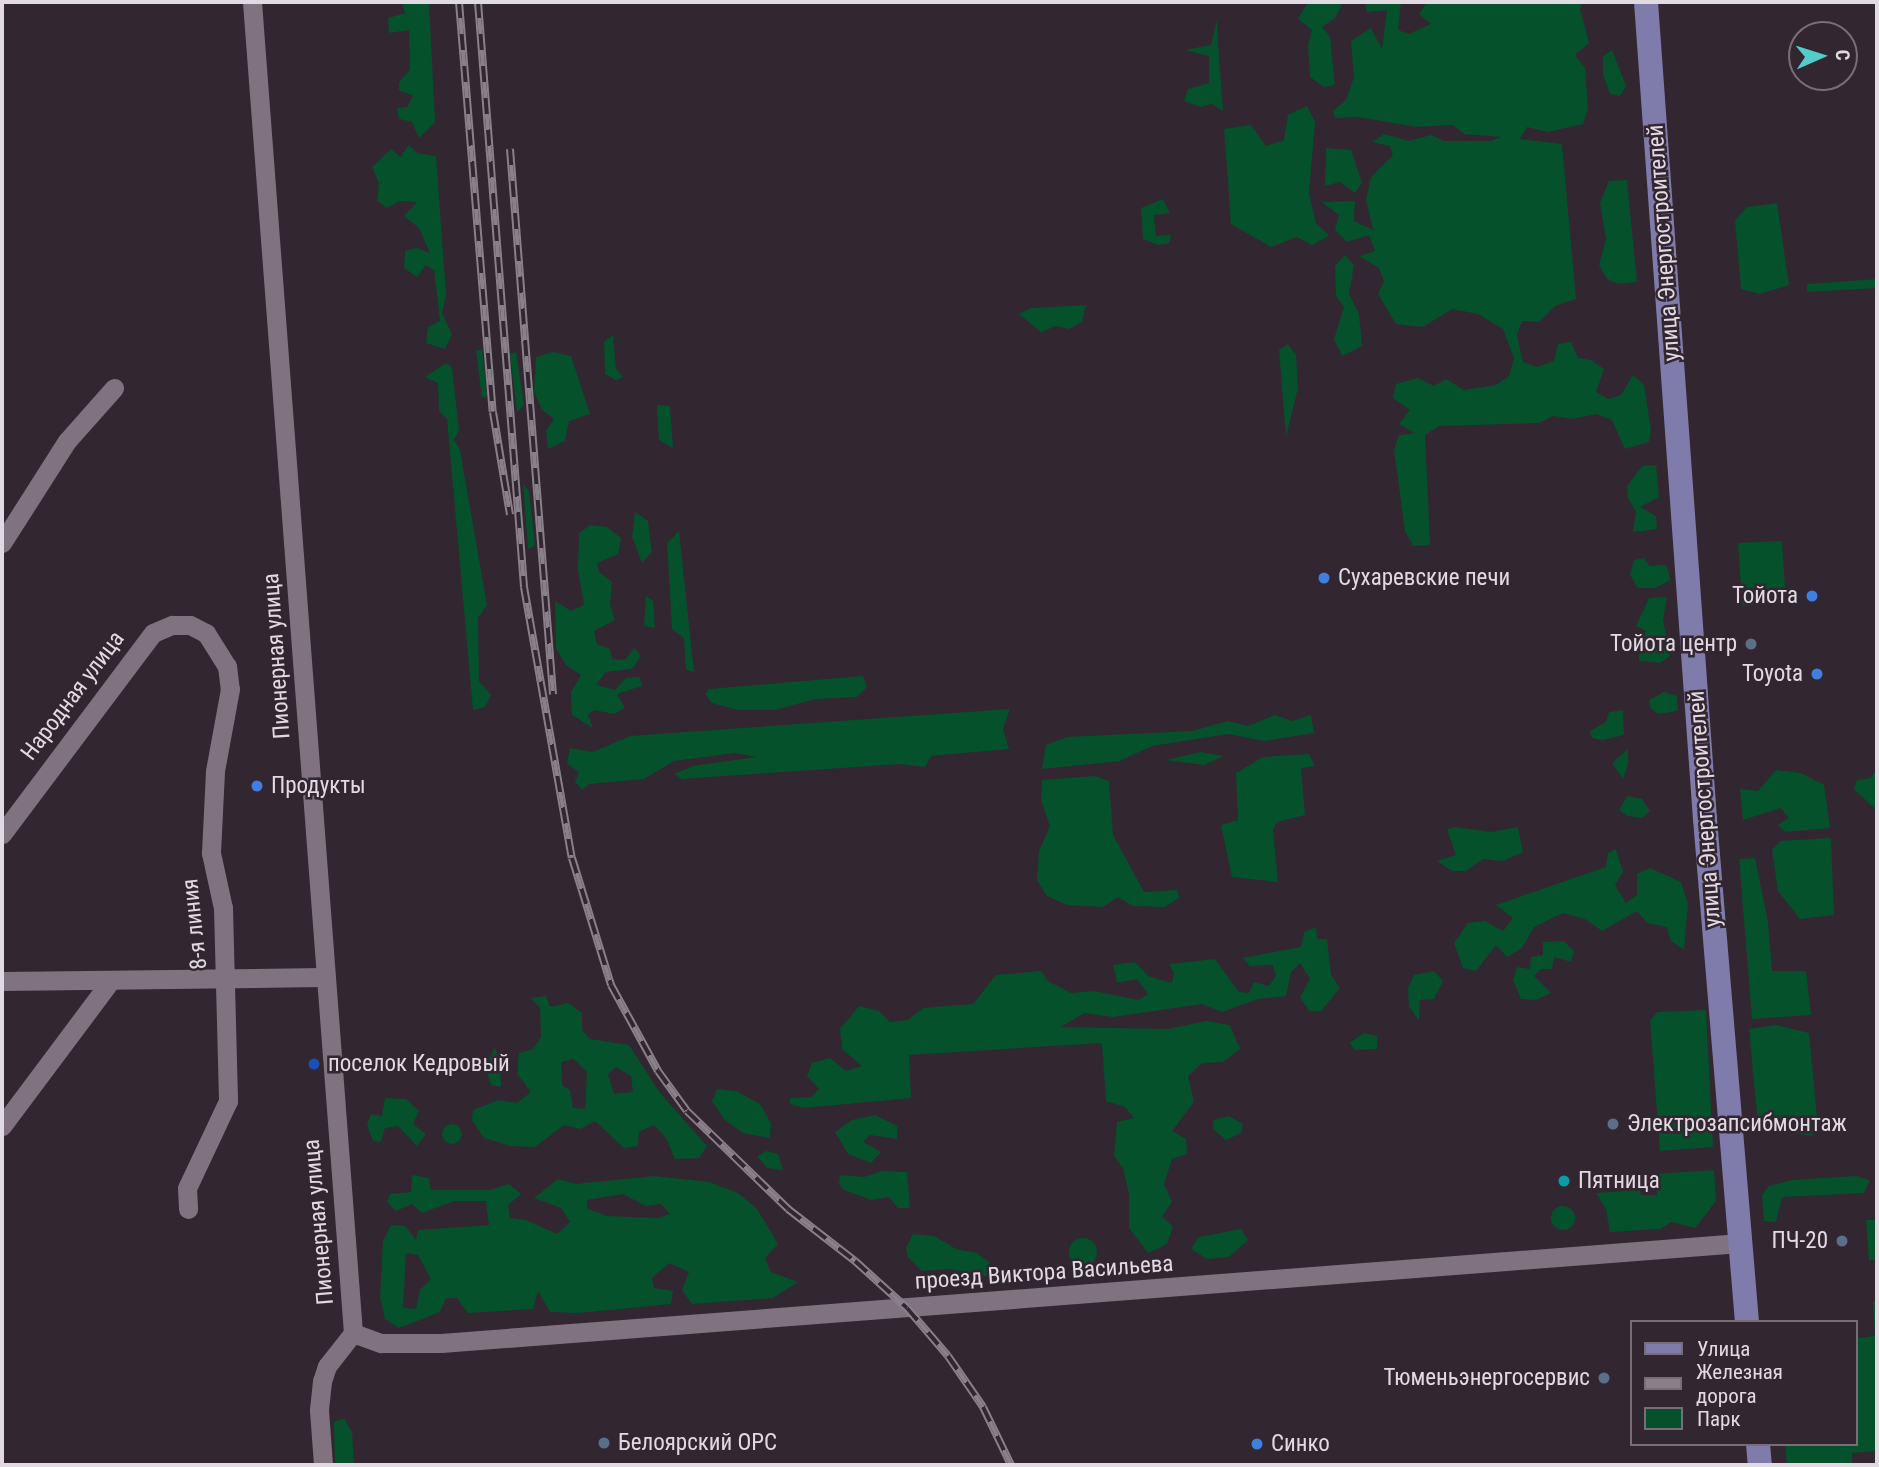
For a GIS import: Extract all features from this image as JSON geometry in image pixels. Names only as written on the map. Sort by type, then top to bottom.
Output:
[{"type":"main road","name":"улица Энергостроителей","points":[[1646,2],[1747,1320]]},
{"type":"main road","points":[[1758,1446],[1760,1465]]},
{"type":"street","name":"Пионерная улица","points":[[252,2],[353,1333],[327,1366],[322,1381],[319,1410],[323,1465]]},
{"type":"street","points":[[2,543],[67,441],[114,388]]},
{"type":"street","name":"Народная улица","points":[[2,834],[153,633],[181,625],[206,633]]},
{"type":"street","name":"8-я линия","points":[[188,1209],[187,1188],[228,1101],[223,908],[211,853],[215,771],[230,689],[227,666],[206,633]]},
{"type":"street","points":[[2,981],[109,984],[324,977]]},
{"type":"street","points":[[2,1126],[109,984]]},
{"type":"street","name":"проезд Виктора Васильева","points":[[353,1333],[381,1343],[441,1343],[1740,1243]]},
{"type":"green space","points":[[402,2],[429,2],[435,122],[419,138],[412,122],[399,119],[397,108],[407,107],[413,96],[399,90],[399,82],[410,70],[409,30],[389,33],[388,18],[405,13]]},
{"type":"green space","points":[[1308,2],[1343,2],[1335,18],[1322,27],[1330,37],[1335,85],[1324,87],[1310,77],[1308,45],[1312,30],[1298,19]]},
{"type":"green space","points":[[1365,2],[1401,2],[1398,30],[1409,34],[1431,24],[1419,14],[1427,2],[1583,2],[1580,8],[1589,43],[1575,55],[1585,68],[1588,109],[1583,124],[1548,132],[1527,127],[1520,139],[1562,144],[1576,299],[1555,306],[1539,322],[1522,321],[1517,335],[1523,362],[1537,367],[1554,361],[1558,344],[1571,342],[1578,358],[1591,360],[1604,369],[1596,392],[1609,399],[1621,395],[1633,375],[1644,385],[1651,430],[1649,442],[1625,449],[1612,420],[1596,414],[1573,419],[1553,416],[1539,423],[1439,426],[1425,435],[1430,545],[1413,546],[1405,531],[1394,450],[1399,435],[1415,433],[1399,424],[1410,410],[1393,398],[1396,384],[1418,378],[1434,386],[1446,379],[1464,390],[1496,385],[1509,376],[1514,358],[1503,329],[1478,314],[1452,309],[1423,327],[1396,324],[1378,294],[1384,281],[1379,268],[1359,256],[1375,251],[1369,235],[1347,242],[1335,230],[1339,215],[1322,202],[1355,201],[1354,221],[1373,230],[1366,200],[1371,177],[1393,155],[1390,146],[1372,142],[1384,134],[1409,141],[1431,135],[1444,141],[1491,141],[1501,137],[1464,134],[1453,125],[1417,127],[1358,117],[1335,118],[1333,111],[1346,100],[1354,77],[1351,41],[1371,28],[1382,49],[1387,10],[1367,12]]},
{"type":"green space","points":[[1217,20],[1223,111],[1212,104],[1200,107],[1184,101],[1188,89],[1209,83],[1209,56],[1185,50],[1211,45]]},
{"type":"green space","points":[[1612,50],[1626,86],[1620,96],[1610,94],[1603,75],[1603,56]]},
{"type":"green space","points":[[1307,106],[1315,122],[1309,194],[1316,223],[1329,236],[1312,245],[1297,237],[1271,247],[1231,224],[1224,129],[1251,125],[1266,146],[1284,140],[1288,115]]},
{"type":"green space","points":[[409,145],[417,153],[436,156],[446,295],[442,313],[452,334],[445,349],[426,343],[428,327],[440,321],[434,270],[426,265],[417,277],[404,268],[405,251],[416,248],[430,253],[419,228],[404,216],[417,202],[399,201],[387,208],[377,201],[379,183],[372,167],[391,149],[400,157]]},
{"type":"green space","points":[[1326,148],[1351,150],[1362,183],[1355,193],[1340,182],[1325,186]]},
{"type":"green space","points":[[1627,180],[1637,282],[1618,284],[1607,279],[1599,265],[1606,239],[1600,203],[1609,181]]},
{"type":"green space","points":[[1163,199],[1170,213],[1154,215],[1156,236],[1172,235],[1169,243],[1159,245],[1143,239],[1141,208]]},
{"type":"green space","points":[[1777,203],[1789,285],[1760,294],[1741,289],[1735,220],[1747,207]]},
{"type":"green space","points":[[1345,255],[1354,265],[1349,294],[1359,314],[1362,346],[1342,356],[1334,339],[1344,307],[1336,296],[1335,266]]},
{"type":"green space","points":[[1877,279],[1877,288],[1807,292],[1807,284]]},
{"type":"green space","points":[[1086,305],[1082,322],[1069,329],[1056,326],[1041,332],[1019,314],[1031,308]]},
{"type":"green space","points":[[613,335],[616,369],[623,377],[616,380],[605,374],[604,342]]},
{"type":"green space","points":[[1288,344],[1296,355],[1298,388],[1286,437],[1279,350]]},
{"type":"green space","points":[[476,350],[482,350],[487,396],[482,398]]},
{"type":"green space","points":[[516,352],[524,405],[517,412],[510,354]]},
{"type":"green space","points":[[553,352],[571,356],[590,414],[569,421],[565,441],[548,449],[546,431],[554,419],[542,410],[534,391],[536,357]]},
{"type":"green space","points":[[446,363],[452,367],[459,431],[454,440],[460,450],[487,605],[478,618],[479,681],[491,695],[485,707],[473,710],[447,419],[439,411],[438,383],[425,377]]},
{"type":"green space","points":[[657,405],[670,406],[673,448],[659,440]]},
{"type":"green space","points":[[1656,465],[1659,497],[1640,507],[1656,516],[1657,529],[1633,532],[1636,512],[1628,498],[1627,486],[1642,466]]},
{"type":"green space","points":[[523,484],[529,491],[535,546],[528,549]]},
{"type":"green space","points":[[635,512],[648,521],[652,552],[642,563],[632,536]]},
{"type":"green space","points":[[590,525],[607,527],[621,538],[618,554],[597,563],[599,572],[612,582],[610,604],[615,620],[594,631],[597,644],[610,649],[612,659],[625,660],[634,648],[641,656],[632,669],[606,672],[596,685],[615,690],[626,678],[640,677],[642,686],[617,694],[625,708],[614,714],[594,710],[588,715],[593,728],[572,715],[571,692],[581,675],[566,665],[556,648],[555,601],[571,611],[584,605],[578,570],[579,533]]},
{"type":"green space","points":[[679,531],[694,672],[686,670],[684,638],[672,629],[667,543]]},
{"type":"green space","points":[[1782,541],[1786,601],[1743,606],[1735,588],[1741,587],[1738,543]]},
{"type":"green space","points":[[1644,558],[1650,566],[1666,565],[1671,580],[1655,588],[1638,588],[1630,575],[1634,560]]},
{"type":"green space","points":[[646,596],[653,601],[655,628],[644,626]]},
{"type":"green space","points":[[1667,597],[1663,620],[1670,656],[1660,663],[1639,661],[1639,645],[1646,631],[1636,626],[1649,598]]},
{"type":"green space","points":[[863,676],[867,687],[857,697],[816,699],[775,710],[738,710],[712,703],[705,694],[709,689]]},
{"type":"green space","points":[[1664,692],[1677,696],[1678,711],[1658,714],[1651,709],[1649,700]]},
{"type":"green space","points":[[1010,709],[1003,729],[1009,749],[931,756],[925,767],[900,764],[682,779],[674,774],[693,766],[756,757],[735,753],[674,761],[644,779],[589,784],[582,790],[575,782],[579,772],[567,764],[570,748],[593,752],[630,736]]},
{"type":"green space","points":[[1623,710],[1624,735],[1603,740],[1592,738],[1590,731],[1606,722],[1609,712]]},
{"type":"green space","points":[[1275,715],[1292,721],[1311,715],[1314,733],[1264,741],[1229,734],[1152,746],[1120,761],[1042,769],[1046,745],[1067,737],[1192,731],[1228,721],[1248,726]]},
{"type":"green space","points":[[1628,749],[1628,765],[1623,779],[1612,763]]},
{"type":"green space","points":[[1201,752],[1224,756],[1204,765],[1165,760]]},
{"type":"green space","points":[[1309,754],[1315,766],[1301,768],[1305,815],[1277,822],[1273,830],[1278,882],[1232,877],[1221,825],[1238,820],[1236,773],[1263,757]]},
{"type":"green space","points":[[1877,769],[1877,811],[1854,789],[1857,780],[1871,778]]},
{"type":"green space","points":[[1776,770],[1801,773],[1824,785],[1830,828],[1785,832],[1778,825],[1789,818],[1781,808],[1743,820],[1740,789],[1758,791]]},
{"type":"green space","points":[[1095,776],[1109,781],[1113,835],[1144,892],[1177,890],[1179,898],[1165,907],[1133,906],[1118,897],[1103,907],[1067,905],[1047,896],[1037,880],[1039,851],[1050,826],[1041,800],[1042,780]]},
{"type":"green space","points":[[1627,796],[1642,799],[1650,811],[1642,818],[1627,816],[1619,810]]},
{"type":"green space","points":[[1455,827],[1491,832],[1518,827],[1523,852],[1503,861],[1483,859],[1466,871],[1452,871],[1437,861],[1456,855],[1447,829]]},
{"type":"green space","points":[[1831,838],[1834,915],[1800,919],[1778,891],[1772,850],[1780,841]]},
{"type":"green space","points":[[1616,849],[1623,872],[1615,885],[1626,903],[1637,895],[1637,874],[1650,868],[1681,882],[1688,904],[1684,950],[1671,941],[1667,927],[1647,923],[1637,911],[1602,931],[1585,919],[1563,913],[1534,927],[1522,948],[1507,957],[1496,945],[1476,971],[1463,968],[1454,943],[1468,923],[1485,921],[1503,931],[1513,918],[1496,905],[1606,867],[1608,853]]},
{"type":"green space","points":[[1755,858],[1768,922],[1772,971],[1806,971],[1811,1015],[1752,1019],[1739,859]]},
{"type":"green space","points":[[1316,927],[1317,939],[1327,939],[1331,975],[1340,988],[1321,1011],[1309,1011],[1300,997],[1310,979],[1300,963],[1291,972],[1286,996],[1258,999],[1222,1012],[1202,1004],[1113,1017],[1084,1013],[1061,1027],[1168,1029],[1206,1021],[1230,1025],[1240,1049],[1223,1062],[1202,1063],[1188,1076],[1194,1102],[1172,1131],[1186,1139],[1187,1154],[1172,1159],[1164,1184],[1172,1202],[1162,1216],[1173,1227],[1167,1244],[1148,1253],[1129,1228],[1129,1194],[1123,1168],[1114,1156],[1117,1122],[1134,1118],[1125,1107],[1106,1101],[1102,1043],[909,1055],[911,1098],[804,1108],[790,1104],[790,1098],[811,1097],[819,1089],[807,1076],[812,1063],[830,1058],[846,1071],[862,1066],[842,1049],[840,1029],[859,1006],[879,1011],[890,1022],[908,1020],[923,1008],[973,1004],[996,975],[1041,971],[1048,981],[1071,993],[1094,991],[1138,1000],[1148,994],[1137,979],[1117,983],[1113,965],[1135,962],[1148,976],[1172,983],[1174,973],[1169,964],[1215,959],[1239,992],[1249,993],[1254,982],[1269,986],[1276,976],[1273,965],[1250,966],[1242,958],[1301,947],[1304,932]]},
{"type":"green space","points":[[1564,941],[1574,951],[1571,962],[1554,957],[1552,969],[1541,969],[1534,976],[1551,993],[1536,1000],[1521,999],[1513,980],[1517,967],[1530,969],[1531,957],[1543,955],[1543,942]]},
{"type":"green space","points":[[1434,971],[1443,981],[1434,999],[1420,1000],[1419,1020],[1409,1007],[1408,988],[1414,975]]},
{"type":"green space","points":[[546,996],[550,1007],[568,1003],[582,1013],[582,1030],[590,1039],[629,1045],[660,1093],[707,1146],[699,1158],[675,1159],[666,1138],[654,1125],[639,1132],[638,1146],[624,1148],[595,1121],[580,1129],[564,1125],[535,1147],[510,1146],[484,1138],[472,1120],[473,1110],[498,1100],[517,1103],[531,1092],[517,1074],[519,1053],[533,1049],[541,1037],[540,1008],[531,998]],"holes":[[[574,1059],[587,1072],[585,1109],[573,1108],[570,1090],[562,1085],[561,1062]],[[616,1067],[631,1076],[633,1092],[614,1094],[608,1074]]]},
{"type":"green space","points":[[1706,1010],[1713,1147],[1660,1151],[1650,1021],[1657,1012]]},
{"type":"green space","points":[[1776,1025],[1809,1033],[1818,1128],[1811,1136],[1787,1132],[1775,1122],[1758,1124],[1749,1029]]},
{"type":"green space","points":[[1364,1033],[1377,1036],[1377,1049],[1355,1050],[1349,1043]]},
{"type":"green space","points":[[495,1047],[500,1064],[501,1087],[491,1085],[485,1067]]},
{"type":"green space","points":[[717,1089],[736,1091],[760,1104],[771,1123],[770,1138],[743,1133],[724,1119],[712,1101]]},
{"type":"green space","points":[[385,1098],[406,1099],[419,1111],[413,1124],[426,1134],[417,1146],[398,1126],[385,1128],[381,1142],[373,1141],[367,1125],[371,1114],[382,1116]]},
{"type":"green space","points":[[875,1115],[897,1126],[897,1139],[870,1135],[863,1142],[881,1152],[871,1163],[848,1154],[835,1132],[852,1120]]},
{"type":"green space","points":[[1229,1116],[1243,1124],[1241,1133],[1226,1140],[1214,1130],[1213,1120]]},
{"type":"green space","points":[[448,1124],[456,1124],[462,1134],[456,1144],[448,1144],[442,1138],[442,1130]]},
{"type":"green space","points":[[766,1151],[778,1154],[783,1170],[767,1168],[757,1156]]},
{"type":"green space","points":[[1714,1170],[1716,1201],[1695,1228],[1672,1222],[1660,1229],[1610,1232],[1606,1209],[1596,1193],[1640,1190],[1641,1195],[1657,1195],[1656,1174]]},
{"type":"green space","points":[[882,1171],[907,1172],[910,1208],[898,1208],[889,1197],[872,1200],[844,1190],[839,1183],[840,1175],[864,1177]]},
{"type":"green space","points":[[412,1175],[429,1178],[431,1190],[490,1190],[509,1184],[521,1194],[508,1205],[510,1218],[526,1220],[557,1234],[570,1222],[561,1208],[534,1198],[558,1179],[576,1184],[654,1176],[709,1182],[738,1193],[757,1209],[778,1244],[765,1258],[771,1272],[798,1282],[773,1298],[692,1304],[682,1290],[689,1272],[669,1263],[652,1278],[654,1288],[673,1291],[671,1304],[578,1313],[550,1312],[538,1291],[533,1309],[468,1313],[457,1298],[446,1298],[440,1312],[399,1328],[385,1319],[380,1297],[383,1241],[391,1225],[405,1226],[416,1240],[418,1230],[489,1225],[486,1201],[454,1201],[422,1213],[412,1204],[396,1211],[387,1202],[390,1194],[411,1192]],"holes":[[[623,1194],[646,1206],[661,1204],[670,1214],[659,1218],[606,1216],[587,1208],[587,1200]],[[406,1253],[418,1255],[431,1279],[420,1290],[416,1309],[403,1308]]]},
{"type":"green space","points":[[1856,1176],[1870,1180],[1864,1193],[1782,1197],[1776,1222],[1764,1221],[1762,1195],[1769,1186],[1792,1180]]},
{"type":"green space","points":[[1563,1206],[1572,1209],[1575,1218],[1572,1227],[1563,1230],[1554,1227],[1551,1218],[1554,1209]]},
{"type":"green space","points":[[1866,1220],[1877,1220],[1877,1259],[1869,1261]]},
{"type":"green space","points":[[1241,1229],[1248,1240],[1229,1257],[1207,1259],[1191,1249],[1199,1237]]},
{"type":"green space","points":[[913,1234],[934,1236],[956,1249],[977,1253],[989,1262],[987,1276],[949,1269],[922,1271],[908,1257],[906,1248]]},
{"type":"green space","points":[[1083,1238],[1093,1242],[1097,1252],[1093,1262],[1083,1266],[1073,1262],[1069,1252],[1073,1242]]},
{"type":"green space","points":[[1873,1302],[1877,1303],[1877,1451],[1852,1453],[1852,1465],[1787,1465],[1785,1446],[1858,1446],[1858,1338],[1875,1336]]},
{"type":"green space","points":[[344,1418],[352,1432],[354,1465],[335,1465],[334,1422]]},
{"type":"railway","points":[[459,2],[493,412],[510,515]]},
{"type":"railway","points":[[478,2],[524,587],[572,858],[611,985],[658,1071],[687,1111],[788,1209],[855,1261],[907,1308],[948,1356],[983,1407],[1011,1465]]},
{"type":"railway","points":[[510,149],[553,694]]},
{"type":"place","name":"Сухаревские печи","points":[[1324,578]]},
{"type":"place","name":"Тойота","points":[[1812,596]]},
{"type":"place","name":"Тойота центр","points":[[1751,644]]},
{"type":"place","name":"Toyota","points":[[1817,674]]},
{"type":"place","name":"Продукты","points":[[257,786]]},
{"type":"place","name":"поселок Кедровый","points":[[314,1064]]},
{"type":"place","name":"Электрозапсибмонтаж","points":[[1613,1124]]},
{"type":"place","name":"Пятница","points":[[1564,1181]]},
{"type":"place","name":"ПЧ-20","points":[[1842,1241]]},
{"type":"place","name":"Тюменьэнергосервис","points":[[1604,1378]]},
{"type":"place","name":"Белоярский ОРС","points":[[604,1443]]},
{"type":"place","name":"Синко","points":[[1257,1444]]}]
